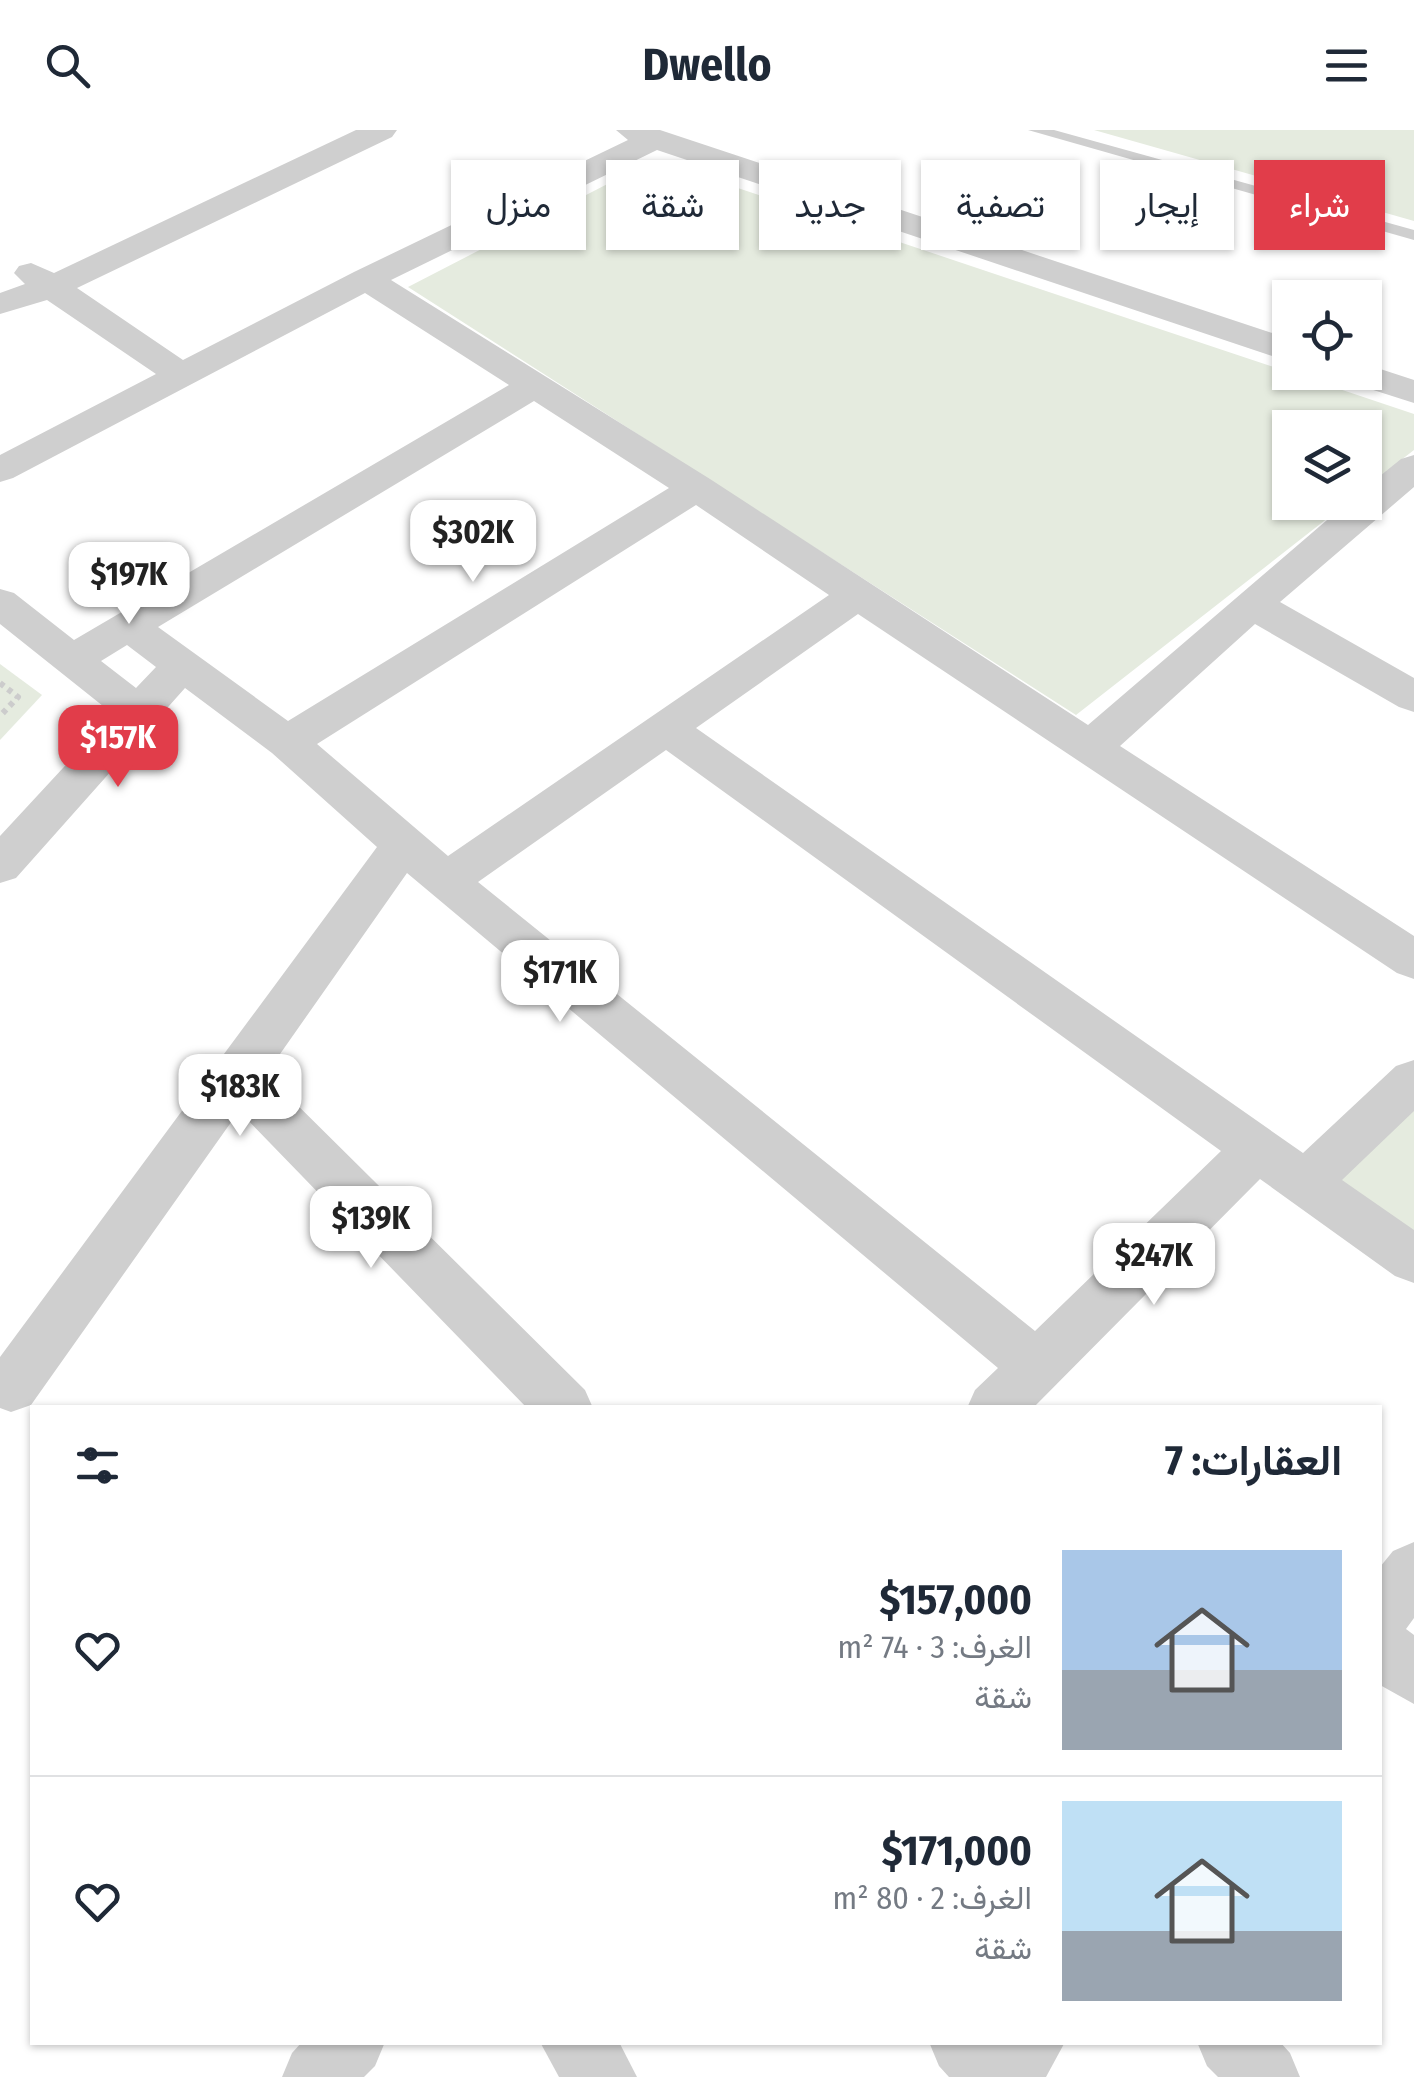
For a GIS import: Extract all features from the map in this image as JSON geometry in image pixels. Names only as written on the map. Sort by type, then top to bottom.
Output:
[{"type":"street","points":[[0,304],[26,279],[314,130]]},
{"type":"street","points":[[26,279],[381,130]]},
{"type":"street","points":[[0,470],[643,135],[1272,345]]},
{"type":"street","points":[[26,279],[180,374]]},
{"type":"street","points":[[366,279],[696,488],[1414,960]]},
{"type":"street","points":[[1382,381],[1414,392]]},
{"type":"street","points":[[73,660],[131,645],[536,386]]},
{"type":"street","points":[[1090,748],[1252,604],[1409,478]]},
{"type":"street","points":[[287,742],[696,488]]},
{"type":"street","points":[[446,882],[857,595]]},
{"type":"street","points":[[0,603],[138,712]]},
{"type":"street","points":[[1252,604],[1414,697]]},
{"type":"street","points":[[131,645],[182,665],[287,742],[446,882],[1037,1366]]},
{"type":"street","points":[[131,645],[138,712]]},
{"type":"street","points":[[0,866],[182,665]]},
{"type":"street","points":[[667,730],[1414,1260]]},
{"type":"street","points":[[14,1391],[404,844]]},
{"type":"street","points":[[236,1076],[562,1405]]},
{"type":"street","points":[[1305,1183],[1414,1080]]},
{"type":"street","points":[[997,1405],[1256,1150]]},
{"type":"street","points":[[1382,1611],[1414,1571]]},
{"type":"street","points":[[1382,1648],[1414,1674]]},
{"type":"street","points":[[316,2077],[348,2045]]},
{"type":"street","points":[[576,2045],[602,2077]]},
{"type":"street","points":[[966,2045],[999,2077],[1029,2045]]},
{"type":"street","points":[[1234,2045],[1266,2077]]},
{"type":"lane","points":[[1036,130],[1084,136],[1414,236]]},
{"type":"path","points":[[0,682],[18,697],[0,716]]},
{"type":"shaded area","points":[[1094,130],[1414,130],[1414,221],[1385,213],[1385,160],[1254,160],[1254,176],[1234,170],[1234,160],[1199,160]]},
{"type":"shaded area","points":[[606,185],[606,250],[739,250],[739,188],[759,195],[759,250],[901,250],[901,243],[1272,367],[1272,390],[1342,390],[1414,414],[1414,450],[1382,475],[1382,410],[1272,410],[1272,520],[1325,520],[1076,715],[408,287],[480,250],[586,250],[586,195]]},
{"type":"shaded area","points":[[0,664],[42,695],[0,740]]},
{"type":"shaded area","points":[[1414,1093],[1414,1242],[1330,1182]]}]
